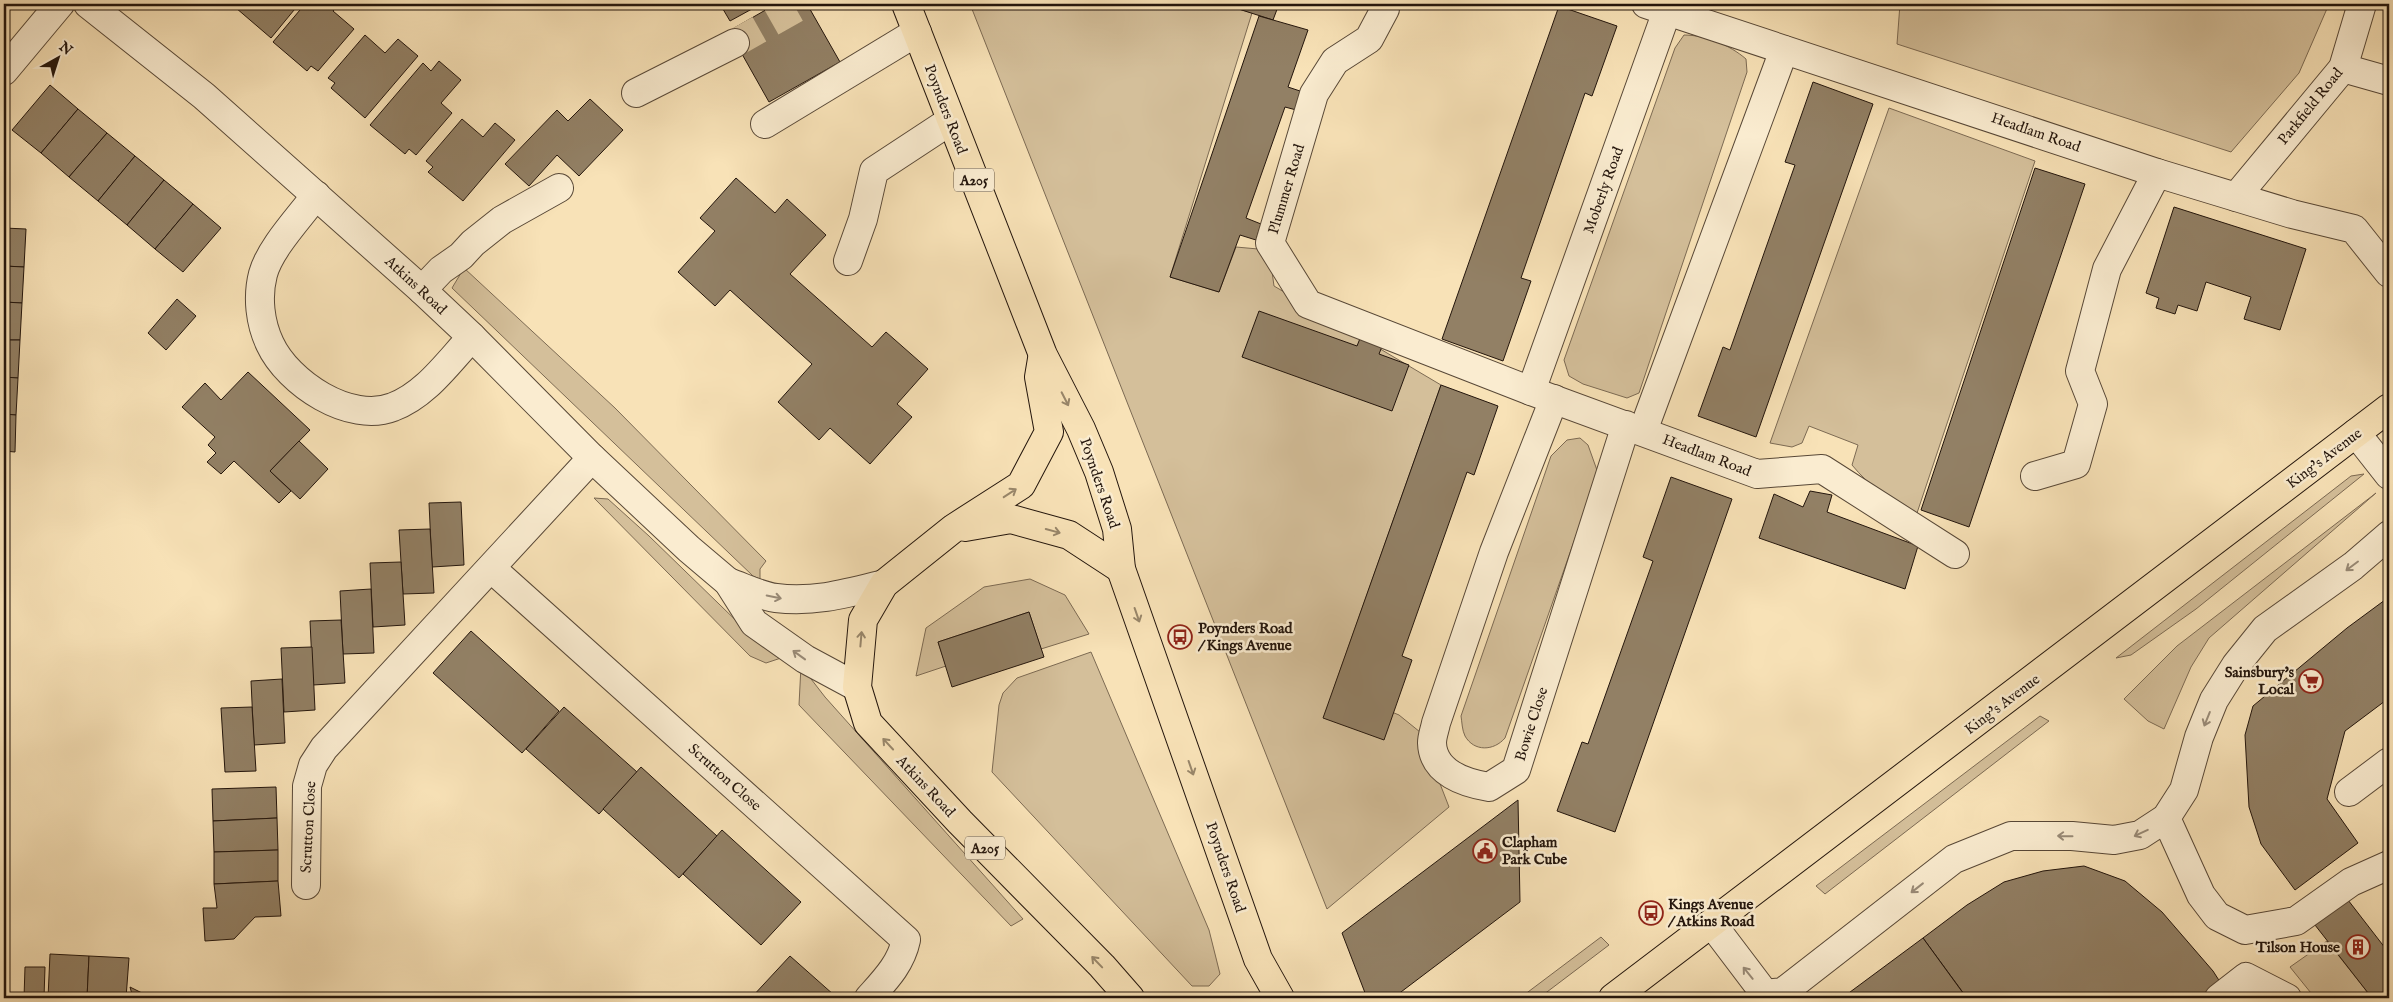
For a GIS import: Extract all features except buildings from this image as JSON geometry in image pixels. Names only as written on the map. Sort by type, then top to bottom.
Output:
[{"type":"main road","name":"Poynders Road","points":[[906,4],[950,121],[1043,355],[1099,472],[1118,530],[1121,569],[1258,959],[1280,998]]},
{"type":"main road","name":"A205","points":[[857,687],[863,620],[884,584],[954,528],[1021,485],[1049,432],[1039,377],[1043,355]]},
{"type":"main road","name":"King's Avenue","points":[[1613,998],[2389,408]]},
{"type":"main road","name":"A205","points":[[954,528],[1011,519],[1069,535],[1121,569]]},
{"type":"main road","name":"Atkins Road","points":[[857,687],[868,723],[960,822],[1102,966],[1130,998]]},
{"type":"main road","name":"A205","points":[[1258,959],[1267,998]]},
{"type":"street","points":[[4,71],[60,4]]},
{"type":"street","name":"Atkins Road","points":[[88,4],[204,96],[422,290],[472,337],[592,458],[728,582],[754,623],[805,659],[857,687]]},
{"type":"street","name":"Plummer Road","points":[[1385,4],[1385,9],[1369,39],[1335,61],[1314,94],[1270,243],[1308,304],[1542,395]]},
{"type":"street","name":"Parkfield Road","points":[[2236,197],[2343,68],[2362,4]]},
{"type":"street","name":"Moberly Road","points":[[1542,395],[1656,7]]},
{"type":"street","name":"Headlam Road","points":[[1656,7],[2157,173],[2354,229],[2389,273]]},
{"type":"street","points":[[765,124],[917,32]]},
{"type":"street","points":[[636,93],[735,43]]},
{"type":"street","name":"Bowie Close","points":[[1542,395],[1494,552],[1436,723],[1432,742],[1436,758],[1450,774],[1467,783],[1490,787],[1516,770],[1634,428],[1784,50]]},
{"type":"street","points":[[2343,68],[2389,81]]},
{"type":"street","points":[[848,261],[863,219],[874,171],[950,121]]},
{"type":"street","points":[[2035,476],[2076,464],[2093,404],[2080,371],[2107,269],[2157,173]]},
{"type":"street","points":[[422,290],[441,270],[461,256],[473,243],[502,220],[559,188]]},
{"type":"street","points":[[316,195],[276,250],[264,272],[260,296],[262,322],[270,345],[285,366],[307,387],[328,400],[351,408],[372,411],[392,408],[412,397],[428,383],[472,337]]},
{"type":"street","name":"Headlam Road","points":[[1542,395],[1757,474],[1822,469],[1955,554]]},
{"type":"street","points":[[2356,433],[2389,475]]},
{"type":"street","name":"Scrutton Close","points":[[306,885],[306,794],[313,765],[324,748],[592,458]]},
{"type":"street","points":[[1712,924],[1766,996],[1783,992],[1954,858],[2011,836],[2072,836],[2114,840],[2140,835],[2166,818],[2184,790],[2199,737],[2214,700],[2236,665],[2265,628],[2353,566],[2389,535]]},
{"type":"street","name":"Scrutton Close","points":[[491,568],[906,940],[903,954],[896,966],[869,998]]},
{"type":"street","name":"Atkins Road","points":[[728,582],[775,598],[808,600],[884,584]]},
{"type":"street","points":[[2349,792],[2389,762]]},
{"type":"street","points":[[2166,818],[2201,895],[2217,916],[2245,930],[2296,921],[2352,882],[2386,871]]},
{"type":"street","points":[[2219,998],[2246,977],[2287,998]]},
{"type":"shaded area","points":[[970,4],[1223,4],[1252,13],[1170,277],[1219,292],[1236,247],[1269,250],[1274,286],[1441,385],[1334,688],[1399,715],[1420,732],[1449,807],[1327,909]]},
{"type":"shaded area","points":[[1900,4],[2329,4],[2299,73],[2231,152],[1897,44]]},
{"type":"shaded area","points":[[1684,35],[1709,39],[1733,49],[1746,59],[1747,72],[1639,393],[1627,398],[1583,384],[1569,376],[1564,360],[1675,48]]},
{"type":"shaded area","points":[[1889,108],[2035,161],[1916,516],[1882,493],[1852,465],[1858,445],[1809,426],[1802,443],[1792,447],[1770,443]]},
{"type":"shaded area","points":[[464,268],[615,408],[766,561],[760,569],[760,579],[753,576],[452,288]]},
{"type":"shaded area","points":[[1580,438],[1588,445],[1598,473],[1505,738],[1490,747],[1479,747],[1474,745],[1465,736],[1461,716],[1551,456],[1567,440]]},
{"type":"shaded area","points":[[2364,474],[2196,609],[2131,655],[2116,658],[2351,476]]},
{"type":"shaded area","points":[[2376,493],[2209,638],[2191,667],[2164,729],[2148,721],[2124,699],[2177,646]]},
{"type":"shaded area","points":[[594,498],[608,499],[754,638],[781,658],[766,663],[750,656]]},
{"type":"shaded area","points":[[1030,579],[1065,595],[1089,634],[1041,649],[1029,612],[938,642],[946,666],[916,676],[926,628],[984,587]]},
{"type":"shaded area","points":[[1091,652],[1209,930],[1220,974],[1209,986],[1192,986],[992,772],[999,705],[1003,693],[1017,678]]},
{"type":"shaded area","points":[[801,666],[825,697],[1023,919],[1011,926],[799,705]]},
{"type":"shaded area","points":[[2040,716],[2049,721],[1825,894],[1816,886]]},
{"type":"shaded area","points":[[1601,937],[1609,945],[1539,998],[1520,998]]},
{"type":"shaded area","points":[[2327,941],[2372,998],[2315,998],[2290,967]]},
{"type":"tunnel","points":[[735,43],[804,4]]},
{"type":"place","name":"Poynders Road / Kings Avenue","points":[[1180,637]]},
{"type":"place","name":"Sainsbury's Local","points":[[2311,681]]},
{"type":"place","name":"Clapham Park Cube","points":[[1485,851]]},
{"type":"place","name":"Kings Avenue / Atkins Road","points":[[1651,913]]},
{"type":"place","name":"Tilson House","points":[[2358,947]]}]
